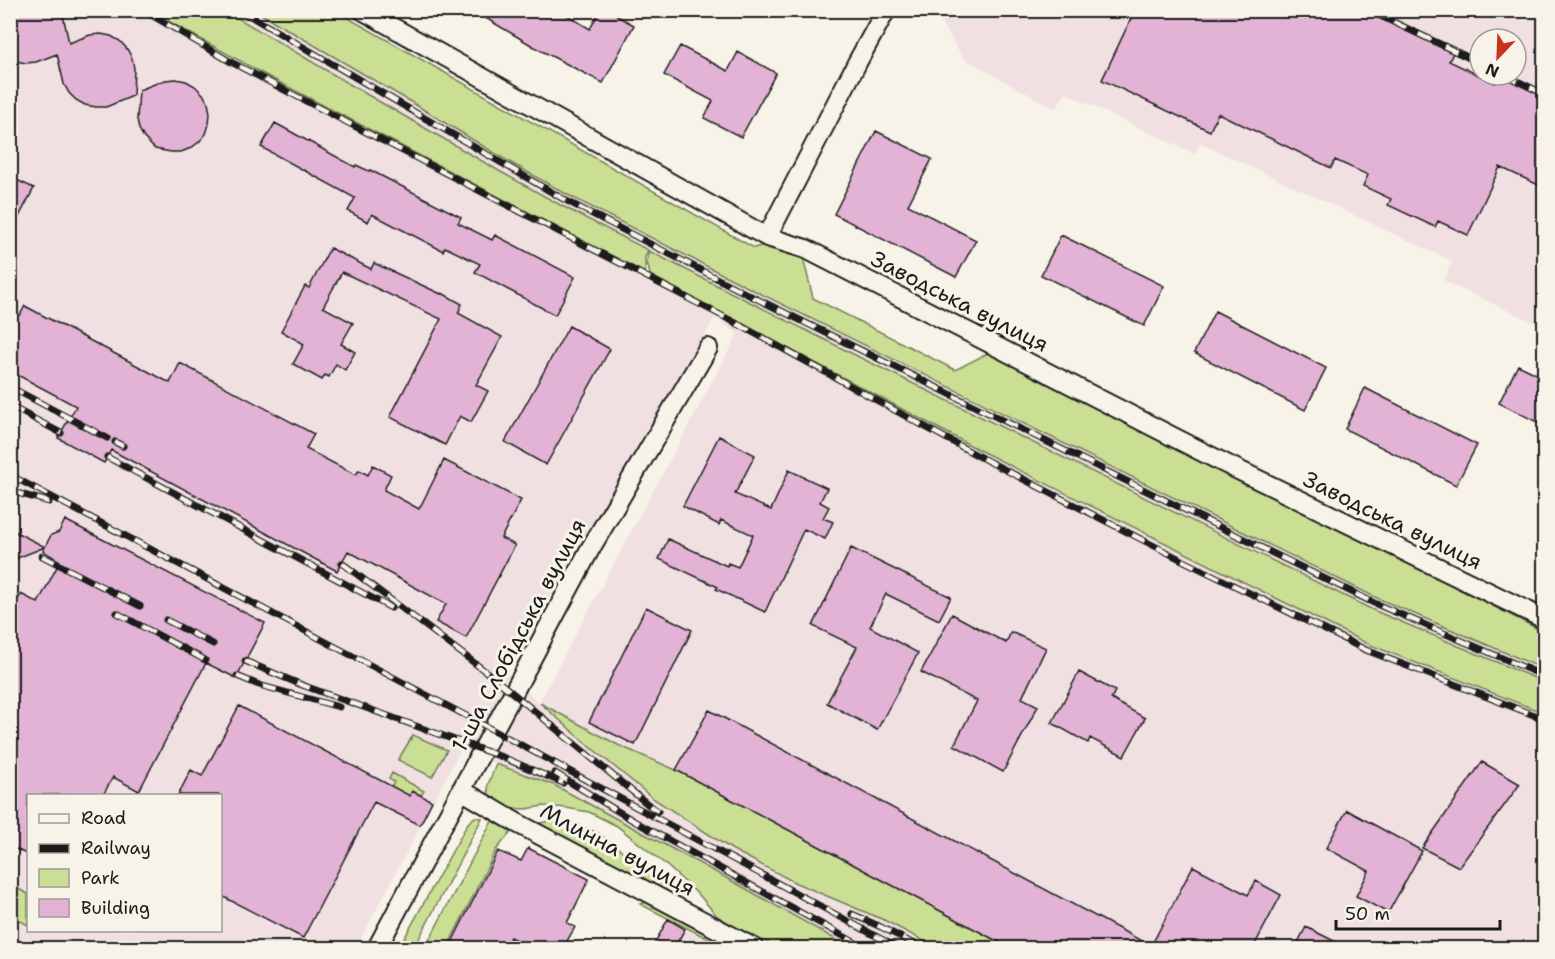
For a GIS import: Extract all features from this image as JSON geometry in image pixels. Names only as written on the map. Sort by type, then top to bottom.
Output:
[{"type":"street","name":"Заводська вулиця","points":[[362,10],[767,237],[806,249],[1226,464],[1545,619]]},
{"type":"street","points":[[767,237],[886,10]]},
{"type":"street","name":"1-ша Слобідська вулиця","points":[[377,948],[589,551],[708,348]]},
{"type":"street","name":"Млинна вулиця","points":[[461,790],[527,828],[754,948]]},
{"type":"shaded area","points":[[10,11],[150,11],[269,77],[802,356],[1368,644],[1544,713],[1544,948],[1010,948],[676,770],[618,745],[543,705],[654,799],[733,850],[796,883],[884,920],[937,948],[851,948],[554,785],[460,751],[356,948],[11,948]],"holes":[[[715,318],[738,334],[539,702],[505,672]]]},
{"type":"shaded area","points":[[226,11],[256,11],[568,195],[755,291],[1377,598],[1544,669],[1544,682],[1373,610],[857,356],[562,206]]},
{"type":"shaded area","points":[[934,11],[1544,11],[1544,327],[1444,281],[1452,261],[1200,143],[1195,154],[1065,93],[1056,109],[964,59]]},
{"type":"shaded area","points":[[668,919],[685,929],[724,948],[652,948]]},
{"type":"green space","points":[[150,11],[226,11],[501,172],[648,250],[645,258],[645,273],[269,77]]},
{"type":"green space","points":[[256,11],[336,11],[754,248],[771,243],[803,257],[813,298],[955,370],[990,352],[1544,632],[1544,669],[1377,598],[755,291],[568,195]]},
{"type":"green space","points":[[649,251],[1373,610],[1544,682],[1544,713],[1368,644],[985,453],[650,275],[647,261]]},
{"type":"green space","points":[[540,703],[618,745],[676,770],[1010,948],[937,948],[884,920],[796,883],[733,850],[654,799]]},
{"type":"green space","points":[[413,735],[447,750],[432,777],[398,760]]},
{"type":"green space","points":[[496,764],[554,785],[851,948],[779,948],[736,928],[717,916],[700,896],[665,864],[617,826],[589,812],[543,806],[526,809],[509,808],[489,798],[488,785]]},
{"type":"green space","points":[[392,773],[424,791],[421,795],[412,791],[400,814],[381,802],[394,782],[389,779]]},
{"type":"green space","points":[[475,817],[482,818],[414,948],[399,948],[468,823]]},
{"type":"green space","points":[[492,821],[512,831],[496,850],[447,948],[425,948]]},
{"type":"green space","points":[[550,821],[580,826],[598,833],[645,868],[683,902],[541,828],[540,823]]},
{"type":"green space","points":[[11,885],[27,893],[27,924],[11,916]]},
{"type":"green space","points":[[651,901],[737,948],[726,948],[640,904]]},
{"type":"building","points":[[10,10],[62,10],[69,43],[90,35],[101,34],[120,41],[132,58],[133,96],[106,107],[85,105],[69,93],[64,84],[57,54],[36,62],[10,60]]},
{"type":"building","points":[[472,10],[559,10],[590,29],[600,10],[620,10],[617,16],[634,25],[603,83],[538,49]]},
{"type":"building","points":[[1135,10],[1363,10],[1453,53],[1449,61],[1468,70],[1468,87],[1525,87],[1545,96],[1545,188],[1500,167],[1468,235],[1438,221],[1435,227],[1388,205],[1391,199],[1363,186],[1368,175],[1335,160],[1331,168],[1218,113],[1210,131],[1102,80]]},
{"type":"building","points":[[680,46],[728,71],[738,52],[776,73],[741,137],[704,118],[713,101],[664,75]]},
{"type":"building","points":[[176,79],[195,86],[203,94],[210,113],[206,134],[199,142],[181,152],[171,152],[155,149],[144,138],[137,119],[139,90],[165,80]]},
{"type":"building","points":[[275,123],[355,167],[356,165],[370,170],[461,217],[458,223],[492,240],[495,235],[575,277],[555,315],[475,272],[480,264],[445,247],[443,251],[372,214],[368,222],[348,211],[355,198],[261,147]]},
{"type":"building","points":[[876,131],[932,159],[908,205],[976,240],[956,277],[834,214]]},
{"type":"building","points":[[10,177],[34,188],[10,234]]},
{"type":"building","points":[[1061,235],[1164,286],[1144,326],[1041,275]]},
{"type":"building","points":[[330,248],[371,269],[374,263],[442,293],[462,304],[458,313],[502,337],[476,385],[488,391],[471,422],[460,416],[445,445],[390,417],[441,319],[342,272],[323,307],[353,323],[341,344],[355,352],[345,370],[336,364],[329,377],[325,375],[322,380],[293,364],[304,344],[281,331],[305,286],[309,288]]},
{"type":"building","points":[[25,306],[170,383],[180,363],[314,434],[306,449],[356,475],[359,470],[368,475],[373,465],[391,475],[384,490],[419,509],[444,460],[521,500],[501,538],[515,545],[466,638],[436,622],[446,604],[348,551],[337,571],[111,450],[104,463],[58,438],[76,406],[10,371],[10,310],[20,315]]},
{"type":"building","points":[[1215,311],[1326,368],[1305,410],[1194,353]]},
{"type":"building","points":[[569,326],[610,349],[546,465],[505,442]]},
{"type":"building","points":[[1518,365],[1545,378],[1545,426],[1499,403]]},
{"type":"building","points":[[1365,388],[1477,445],[1456,485],[1345,429]]},
{"type":"building","points":[[719,436],[755,455],[735,494],[771,510],[789,470],[827,488],[820,502],[829,507],[823,518],[833,522],[825,539],[804,529],[765,612],[659,559],[668,539],[727,566],[728,563],[738,567],[753,535],[721,520],[719,525],[683,506]]},
{"type":"building","points":[[65,520],[265,623],[236,678],[206,663],[139,791],[113,777],[104,794],[27,794],[27,854],[10,846],[10,613],[21,594],[38,603],[60,561],[43,551],[51,535],[59,532]]},
{"type":"building","points":[[10,529],[45,547],[10,561]]},
{"type":"building","points":[[851,548],[951,597],[939,620],[886,594],[870,627],[918,653],[877,730],[827,703],[857,647],[813,626]]},
{"type":"building","points":[[646,607],[692,630],[635,745],[589,722]]},
{"type":"building","points":[[952,614],[1006,643],[1011,632],[1046,648],[1022,698],[1038,706],[1003,772],[954,745],[977,701],[921,672]]},
{"type":"building","points":[[1079,672],[1115,691],[1111,699],[1145,718],[1124,756],[1090,738],[1088,743],[1052,723]]},
{"type":"building","points":[[239,706],[410,796],[412,791],[432,801],[420,825],[374,802],[303,938],[222,896],[222,794],[179,794],[191,770],[202,776]]},
{"type":"building","points":[[709,710],[1151,946],[1193,866],[1248,895],[1256,881],[1281,895],[1253,948],[1010,948],[676,770]]},
{"type":"building","points":[[1482,762],[1520,784],[1459,867],[1422,848]]},
{"type":"building","points":[[1347,810],[1422,851],[1388,913],[1356,896],[1369,871],[1326,848]]},
{"type":"building","points":[[528,848],[589,879],[567,923],[575,927],[563,948],[533,948],[510,937],[504,948],[449,948],[498,851],[521,861]]},
{"type":"building","points":[[668,919],[685,929],[674,948],[652,948]]},
{"type":"building","points":[[1306,927],[1348,948],[1295,948]]},
{"type":"railway","points":[[143,10],[231,62],[734,322],[982,458],[1182,560],[1366,650],[1544,719]]},
{"type":"railway","points":[[240,10],[565,200],[749,295],[1374,603],[1544,676]]},
{"type":"railway","points":[[1368,10],[1468,57]]},
{"type":"railway","points":[[1528,86],[1544,94]]},
{"type":"railway","points":[[10,387],[107,438]]},
{"type":"railway","points":[[10,406],[61,433]]},
{"type":"railway","points":[[115,442],[123,446]]},
{"type":"railway","points":[[107,457],[391,608]]},
{"type":"railway","points":[[10,475],[493,730],[898,948]]},
{"type":"railway","points":[[10,491],[49,502]]},
{"type":"railway","points":[[42,556],[140,606]]},
{"type":"railway","points":[[342,563],[493,677],[658,811]]},
{"type":"railway","points":[[117,613],[205,660]]},
{"type":"railway","points":[[166,620],[213,644]]},
{"type":"railway","points":[[245,661],[302,685],[502,757],[563,783]]},
{"type":"railway","points":[[237,676],[259,685],[339,707]]},
{"type":"railway","points":[[555,773],[634,821],[865,948]]},
{"type":"railway","points":[[852,914],[922,948]]}]
